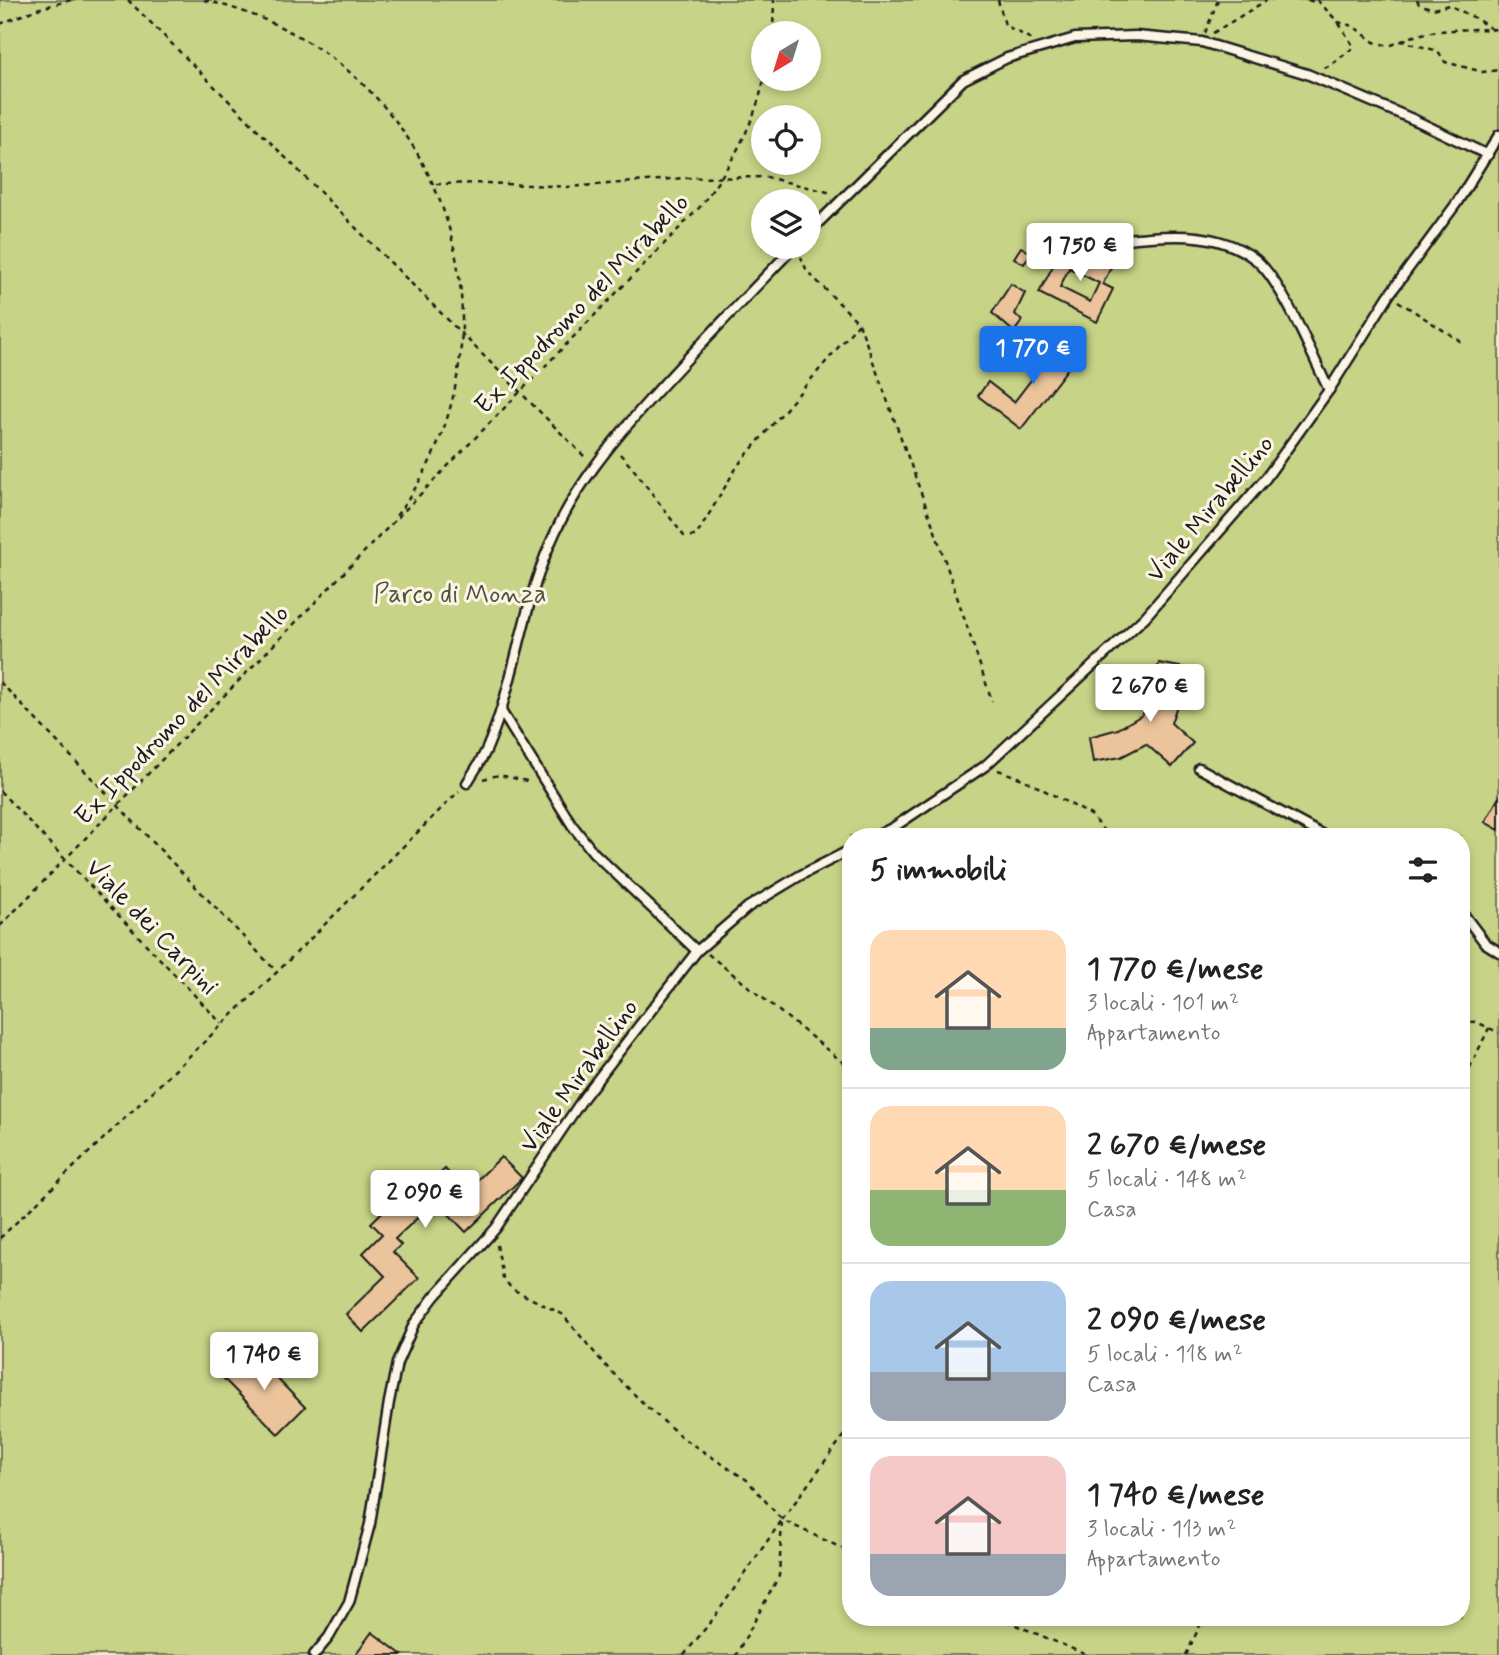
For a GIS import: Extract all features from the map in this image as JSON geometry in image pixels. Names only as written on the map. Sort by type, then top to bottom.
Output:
[{"type":"lane","points":[[821,220],[963,80],[1007,58],[1075,38],[1136,36],[1202,42],[1307,74],[1418,121],[1489,155]]},
{"type":"lane","name":"Viale Mirabellino","points":[[892,828],[985,766],[1145,617],[1266,478],[1329,390],[1389,295],[1489,155],[1499,135]]},
{"type":"lane","points":[[1098,242],[1151,237],[1193,237],[1215,240],[1256,260],[1279,290],[1329,390]]},
{"type":"lane","points":[[467,783],[487,749],[501,711],[531,593],[545,555],[574,494],[610,444],[677,369],[784,259]]},
{"type":"lane","points":[[501,711],[572,825],[593,852],[698,949]]},
{"type":"lane","points":[[1199,768],[1310,828]]},
{"type":"lane","name":"Viale Mirabellino","points":[[314,1655],[329,1637],[349,1602],[370,1524],[397,1363],[414,1324],[434,1297],[496,1228],[584,1097],[698,949],[748,907],[842,854]]},
{"type":"lane","points":[[1470,923],[1485,943],[1499,953]]},
{"type":"path","points":[[0,24],[37,9],[71,0]]},
{"type":"path","points":[[128,0],[594,467]]},
{"type":"path","name":"Ex Ippodromo del Mirabello","points":[[204,0],[257,16],[282,27],[341,65],[391,114],[434,184],[445,212],[463,294],[463,335],[458,377],[444,431],[420,482],[388,527]]},
{"type":"path","points":[[773,21],[774,0]]},
{"type":"path","points":[[998,0],[1004,25],[1046,47]]},
{"type":"path","points":[[1202,42],[1218,0]]},
{"type":"path","points":[[1202,42],[1267,0]]},
{"type":"path","points":[[1308,0],[1321,4]]},
{"type":"path","points":[[1307,74],[1331,65],[1354,47],[1338,22],[1317,0]]},
{"type":"path","points":[[1417,0],[1419,4],[1433,9],[1449,5],[1493,30]]},
{"type":"path","points":[[1338,22],[1353,26],[1374,42],[1389,46],[1410,37],[1434,33],[1499,29]]},
{"type":"path","points":[[1402,41],[1438,51],[1445,62],[1483,72],[1499,70]]},
{"type":"path","name":"Ex Ippodromo del Mirabello","points":[[0,926],[699,208],[744,138],[761,91]]},
{"type":"path","points":[[434,184],[488,183],[569,187],[685,178],[766,177],[846,196]]},
{"type":"path","points":[[802,259],[807,271],[859,323],[935,531],[992,701]]},
{"type":"path","points":[[1389,295],[1462,343]]},
{"type":"path","points":[[610,444],[635,471],[684,536],[696,536],[738,466],[859,323]]},
{"type":"path","points":[[0,682],[277,972]]},
{"type":"path","points":[[985,766],[1023,779],[1091,815],[1102,828]]},
{"type":"path","points":[[0,1238],[277,972],[467,783],[499,775],[528,781],[554,796]]},
{"type":"path","name":"Viale dei Carpini","points":[[0,791],[222,1024]]},
{"type":"path","points":[[698,949],[842,1062]]},
{"type":"path","points":[[1470,1022],[1499,1033]]},
{"type":"path","points":[[1470,1067],[1489,1028]]},
{"type":"path","points":[[496,1228],[497,1252],[503,1278],[512,1289],[562,1314],[605,1365],[647,1407],[684,1439],[747,1480],[782,1520],[842,1548]]},
{"type":"path","points":[[684,1655],[729,1597],[842,1438]]},
{"type":"path","points":[[736,1655],[779,1576],[782,1520]]},
{"type":"path","points":[[1018,1626],[1087,1655]]},
{"type":"path","points":[[1186,1655],[1200,1626]]},
{"type":"green space","name":"Parco di Monza","points":[[0,0],[1499,0],[1499,1655],[0,1655]]},
{"type":"building","points":[[1078,246],[1113,263],[1103,284],[1113,289],[1097,322],[1039,293],[1059,254],[1071,260]],"holes":[[[1069,268],[1099,283],[1090,302],[1060,287]]]},
{"type":"building","points":[[1021,247],[1031,253],[1024,264],[1014,258]]},
{"type":"building","points":[[1011,284],[1025,293],[1015,314],[1022,321],[1014,332],[992,313]]},
{"type":"building","points":[[1064,337],[1082,350],[1021,429],[978,396],[988,382],[1014,402]]},
{"type":"building","points":[[1159,663],[1185,668],[1180,697],[1171,723],[1193,743],[1172,767],[1146,744],[1121,757],[1093,762],[1089,737],[1118,729],[1142,715],[1149,704]]},
{"type":"building","points":[[1499,797],[1499,830],[1485,822]]},
{"type":"building","points":[[501,1157],[522,1178],[466,1232],[443,1208],[436,1214],[429,1207],[395,1239],[401,1245],[393,1252],[419,1278],[363,1332],[346,1314],[385,1276],[363,1253],[382,1234],[371,1223],[415,1180],[424,1189],[445,1169],[466,1191]]},
{"type":"building","points":[[249,1350],[305,1407],[278,1434],[222,1377]]},
{"type":"building","points":[[372,1632],[402,1655],[355,1655]]}]
